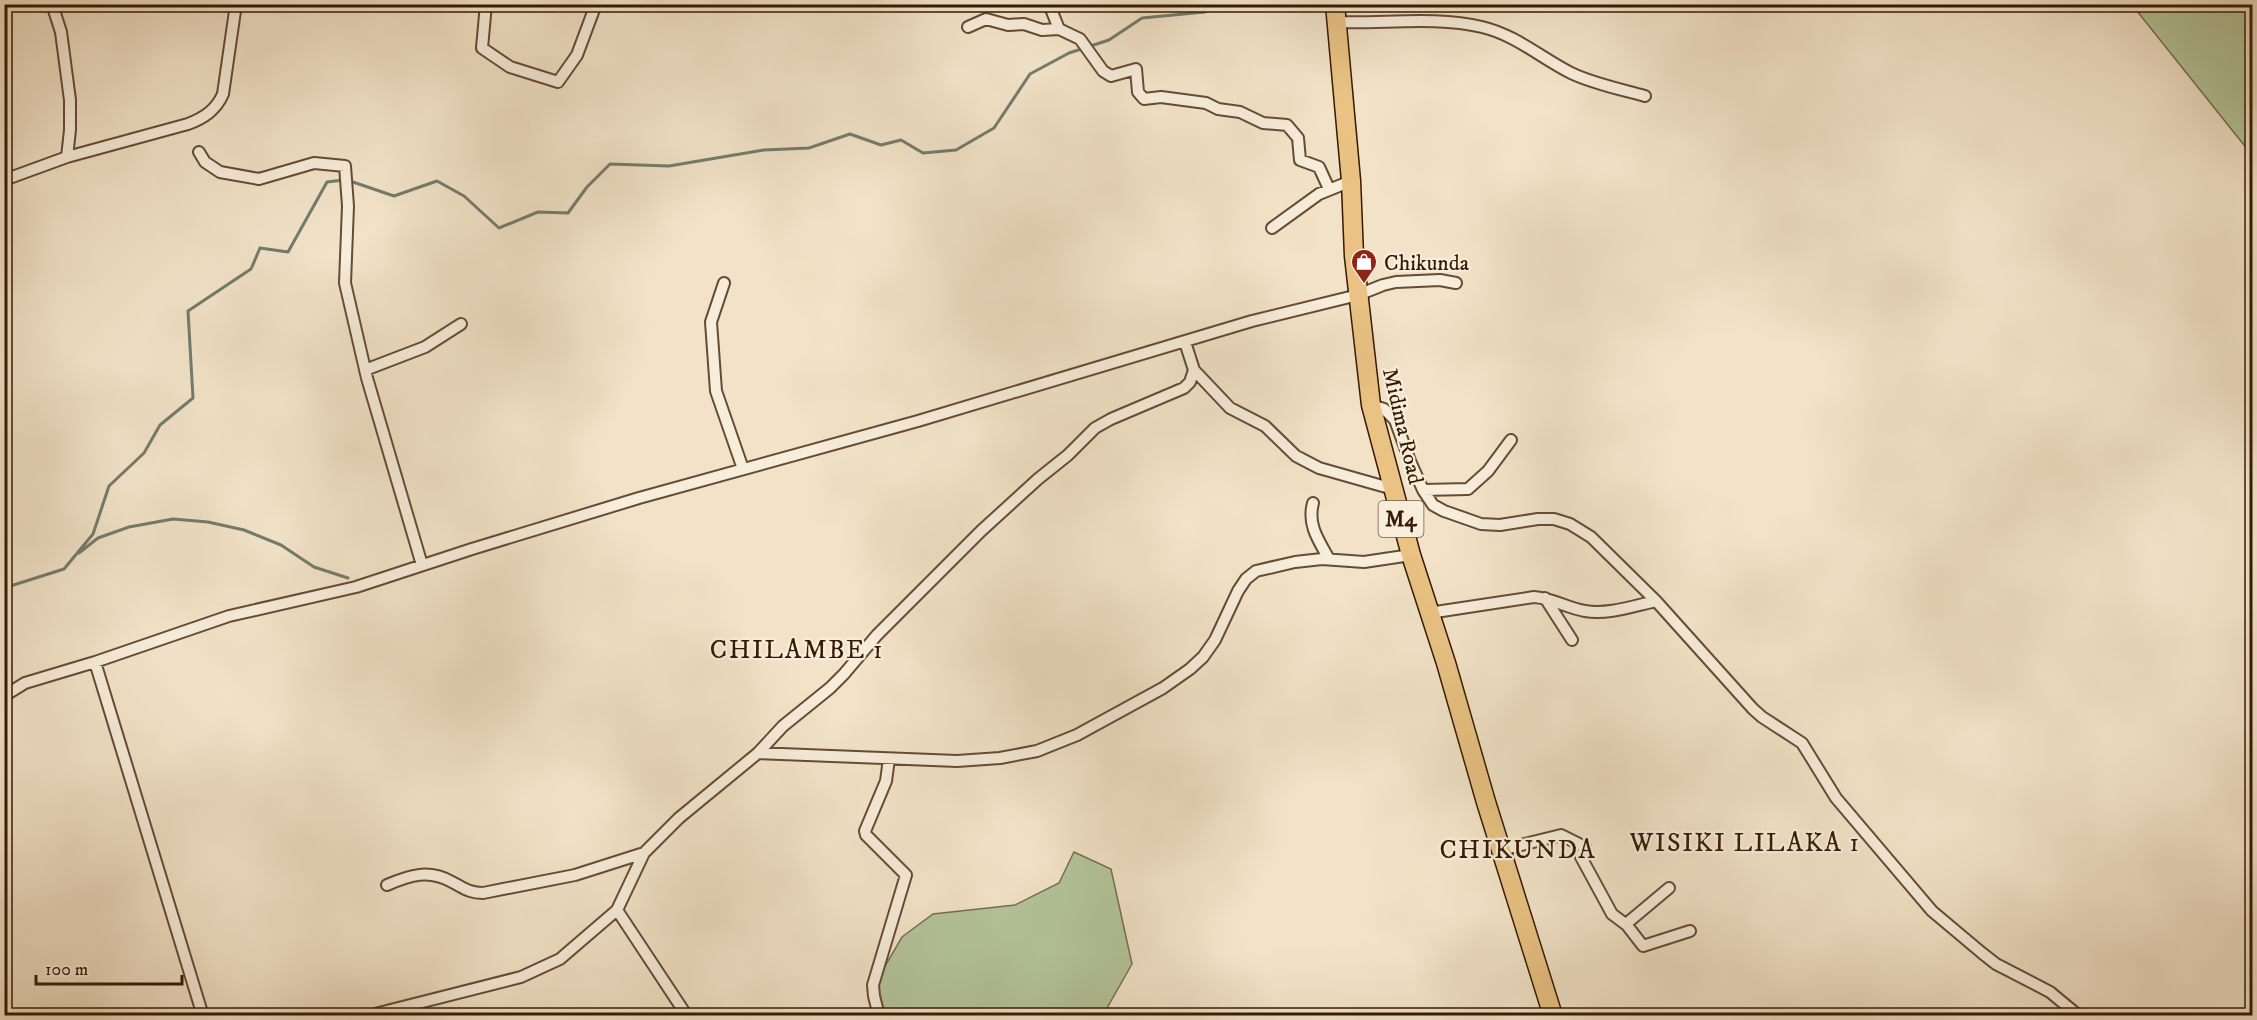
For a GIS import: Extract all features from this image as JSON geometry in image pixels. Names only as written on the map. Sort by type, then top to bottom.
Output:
[{"type":"main road","name":"Midima Road","points":[[1335,13],[1351,181],[1358,295],[1371,405],[1411,555],[1553,1016]]},
{"type":"street","points":[[52,4],[61,33],[70,100],[68,158]]},
{"type":"street","points":[[4,180],[68,158],[188,124],[213,110],[223,94],[236,4]]},
{"type":"street","points":[[486,4],[482,48],[510,67],[558,82],[577,55],[596,4]]},
{"type":"street","points":[[1049,4],[1059,29]]},
{"type":"street","points":[[1335,13],[1483,27],[1522,42],[1570,72],[1589,80],[1645,96]]},
{"type":"street","points":[[968,27],[986,19],[1008,25],[1024,24],[1042,30],[1059,29],[1080,39],[1111,76],[1136,69],[1138,93],[1144,99],[1161,97],[1206,103],[1218,109],[1240,112],[1263,123],[1287,125],[1298,138],[1300,160],[1318,167],[1329,189]]},
{"type":"street","points":[[199,152],[205,162],[220,172],[259,179],[314,163],[345,166],[348,206],[345,283],[365,370],[422,565]]},
{"type":"street","points":[[1272,228],[1318,194],[1351,181]]},
{"type":"street","points":[[4,696],[25,683],[95,662],[229,616],[356,587],[639,498],[928,418],[1252,321],[1358,295],[1396,282],[1440,280],[1456,283]]},
{"type":"street","points":[[724,283],[711,322],[716,391],[743,469]]},
{"type":"street","points":[[365,370],[425,346],[461,324]]},
{"type":"street","points":[[1185,342],[1194,370],[1230,408],[1265,426],[1286,448],[1306,463],[1393,489]]},
{"type":"street","points":[[367,1016],[531,973],[560,959],[617,910],[644,853],[679,818],[758,753],[783,726],[844,674],[877,635],[981,531],[1068,455],[1086,435],[1111,419],[1184,388],[1190,382],[1194,370]]},
{"type":"street","points":[[1371,405],[1384,409],[1395,420],[1423,490],[1433,504],[1444,512],[1481,524],[1500,525],[1554,519],[1570,524],[1591,537],[1656,601],[1753,710],[1802,743],[1836,798],[1932,911],[1989,959],[2050,992],[2079,1016]]},
{"type":"street","points":[[1423,490],[1468,489],[1488,471],[1511,440]]},
{"type":"street","points":[[1313,503],[1310,516],[1315,533],[1329,559]]},
{"type":"street","points":[[758,753],[957,761],[1000,758],[1037,751],[1060,742],[1163,688],[1190,669],[1203,657],[1215,640],[1238,591],[1246,579],[1256,571],[1294,562],[1329,559],[1364,562],[1411,555]]},
{"type":"street","points":[[1429,614],[1520,599],[1545,598],[1586,611],[1602,612],[1656,601]]},
{"type":"street","points":[[1545,598],[1572,640]]},
{"type":"street","points":[[95,662],[202,1016]]},
{"type":"street","points":[[879,1016],[873,985],[906,875],[866,835],[865,831],[886,781],[889,759]]},
{"type":"street","points":[[1501,850],[1561,835],[1585,847],[1581,857],[1612,914],[1628,926],[1643,946],[1690,931]]},
{"type":"street","points":[[387,885],[411,875],[423,873],[451,881],[471,893],[483,893],[575,874],[644,853]]},
{"type":"street","points":[[1628,926],[1626,924],[1669,888]]},
{"type":"street","points":[[617,910],[687,1016]]},
{"type":"green space","points":[[2252,5],[2252,155],[2133,6]]},
{"type":"green space","points":[[1074,852],[1111,869],[1132,964],[1103,1015],[882,1015],[874,985],[902,937],[933,914],[1015,905],[1059,883]]},
{"type":"waterway","points":[[350,181],[394,196],[437,181],[464,196],[499,228],[538,212],[568,213],[587,187],[610,164],[669,166],[764,150],[809,148],[850,134],[881,145],[901,140],[923,153],[956,150],[994,128],[1030,74],[1069,53],[1109,40],[1142,18],[1205,12],[1217,4]]},
{"type":"waterway","points":[[4,588],[64,569],[93,534],[109,486],[144,453],[160,425],[193,398],[188,311],[251,269],[260,248],[288,252],[327,182],[343,180]]},
{"type":"waterway","points":[[79,553],[98,538],[129,527],[173,519],[208,522],[244,530],[281,545],[314,567],[348,578]]},
{"type":"place","name":"Chikunda","points":[[1364,285]]},
{"type":"district","name":"CHILAMBE 1","points":[[797,649]]},
{"type":"district","name":"WISIKI LILAKA 1","points":[[1745,842]]},
{"type":"district","name":"CHIKUNDA","points":[[1518,849]]}]
